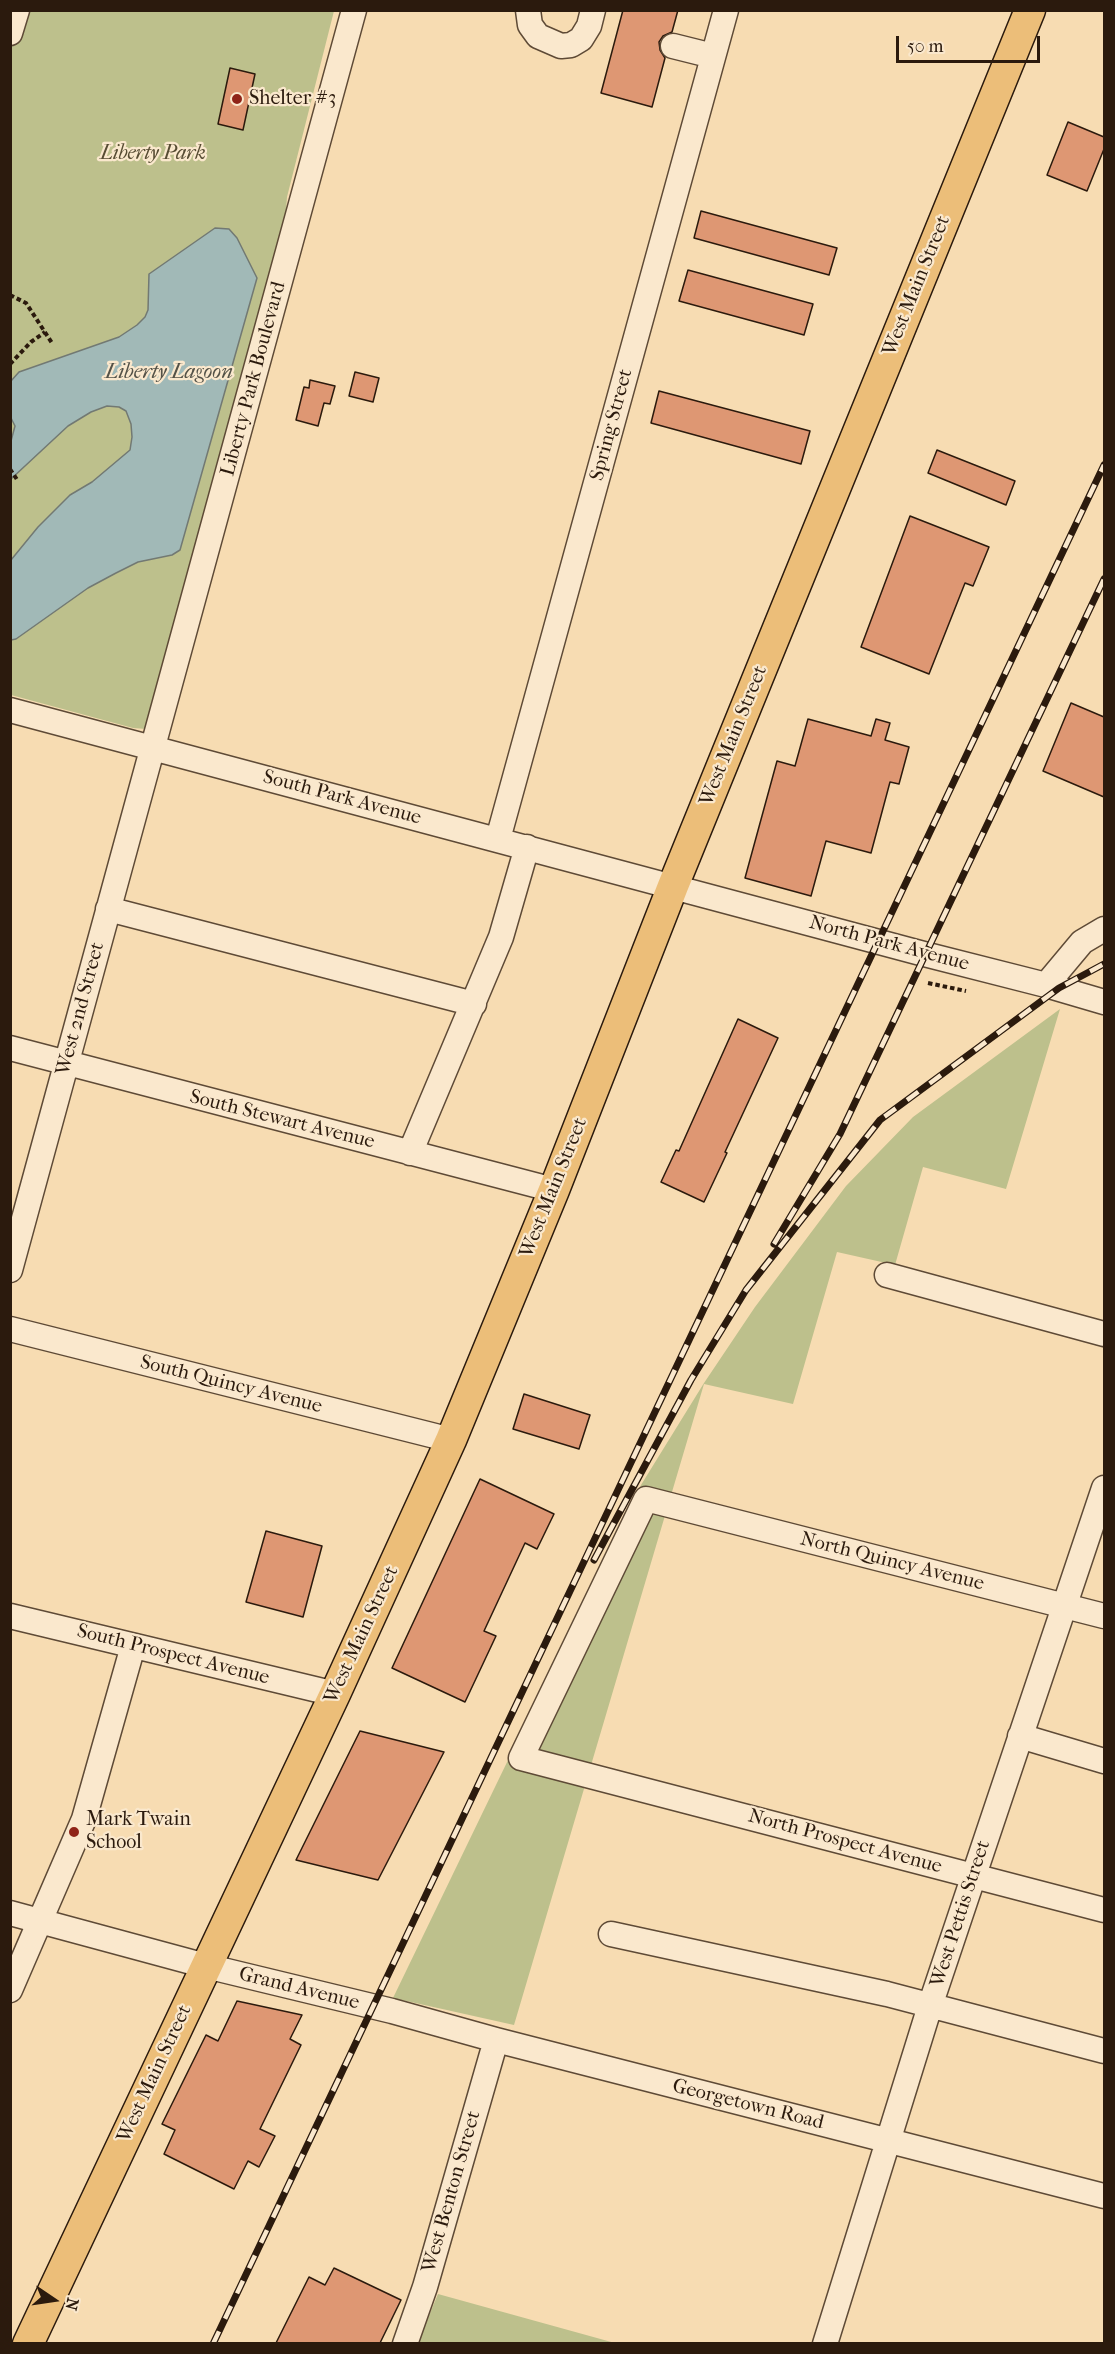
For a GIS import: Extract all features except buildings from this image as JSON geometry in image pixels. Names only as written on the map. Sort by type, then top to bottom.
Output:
[{"type":"main road","name":"West Main Street","points":[[28,2343],[335,1694],[451,1440],[554,1190],[673,886],[1030,10]]},
{"type":"street","points":[[10,33],[17,10]]},
{"type":"street","name":"Liberty Park Boulevard","points":[[152,747],[354,10]]},
{"type":"street","points":[[528,10],[530,26],[538,36],[561,46],[571,45],[580,39],[589,26],[593,10]]},
{"type":"street","name":"Spring Street","points":[[498,839],[726,10]]},
{"type":"street","points":[[672,46],[713,56]]},
{"type":"street","name":"South Park Avenue","points":[[10,710],[673,886]]},
{"type":"street","name":"West 2nd Street","points":[[10,1270],[152,747]]},
{"type":"street","points":[[410,1152],[501,936],[527,847]]},
{"type":"street","name":"North Park Avenue","points":[[673,886],[1104,1002]]},
{"type":"street","points":[[108,909],[474,1004]]},
{"type":"street","points":[[1047,985],[1082,942],[1104,929]]},
{"type":"street","name":"South Stewart Avenue","points":[[10,1048],[554,1190]]},
{"type":"street","points":[[887,1275],[1104,1334]]},
{"type":"street","name":"South Quincy Avenue","points":[[10,1329],[451,1440]]},
{"type":"street","name":"West Pettis Street","points":[[825,2343],[930,2006],[1104,1488]]},
{"type":"street","name":"North Quincy Avenue","points":[[578,1640],[646,1499],[1104,1616]]},
{"type":"street","name":"South Prospect Avenue","points":[[10,1616],[335,1694]]},
{"type":"street","name":"North Prospect Avenue","points":[[578,1640],[521,1758],[1104,1910]]},
{"type":"street","points":[[10,1990],[84,1819],[133,1646]]},
{"type":"street","points":[[1020,1736],[1104,1761]]},
{"type":"street","name":"Grand Avenue","points":[[10,1913],[207,1966],[392,2011]]},
{"type":"street","points":[[611,1934],[930,2006],[1104,2051]]},
{"type":"street","name":"Georgetown Road","points":[[392,2011],[496,2040],[1104,2196]]},
{"type":"street","name":"West Benton Street","points":[[405,2343],[412,2329],[425,2287],[496,2040]]},
{"type":"path","points":[[10,295],[26,303],[52,343]]},
{"type":"path","points":[[10,364],[31,342],[45,332]]},
{"type":"path","points":[[10,469],[18,481]]},
{"type":"path","points":[[928,983],[966,991]]},
{"type":"green space","name":"Liberty Park","points":[[10,11],[334,11],[287,197],[283,251],[146,729],[133,728],[11,695]]},
{"type":"green space","points":[[1060,1009],[1006,1189],[923,1167],[895,1265],[837,1252],[793,1404],[704,1384],[514,2025],[393,1998],[641,1485],[704,1383],[755,1307],[846,1186],[913,1117]]},
{"type":"green space","points":[[438,2294],[615,2343],[417,2344]]},
{"type":"water","name":"Liberty Lagoon","points":[[215,228],[229,229],[237,238],[257,278],[180,550],[172,555],[138,562],[116,573],[88,588],[16,639],[11,640],[11,560],[38,527],[70,495],[92,482],[130,450],[132,437],[131,424],[126,411],[119,407],[107,406],[91,412],[68,426],[11,479],[11,441],[15,426],[11,418],[11,381],[19,372],[119,337],[137,325],[148,310],[149,274]]},
{"type":"railway","points":[[213,2344],[1104,465]]},
{"type":"railway","points":[[774,1244],[840,1134],[1104,579]]},
{"type":"railway","points":[[594,1560],[691,1380],[746,1290],[880,1120],[1059,988],[1104,964]]},
{"type":"place","name":"Shelter #3","points":[[237,99]]},
{"type":"place","name":"Mark Twain School","points":[[74,1832]]}]
